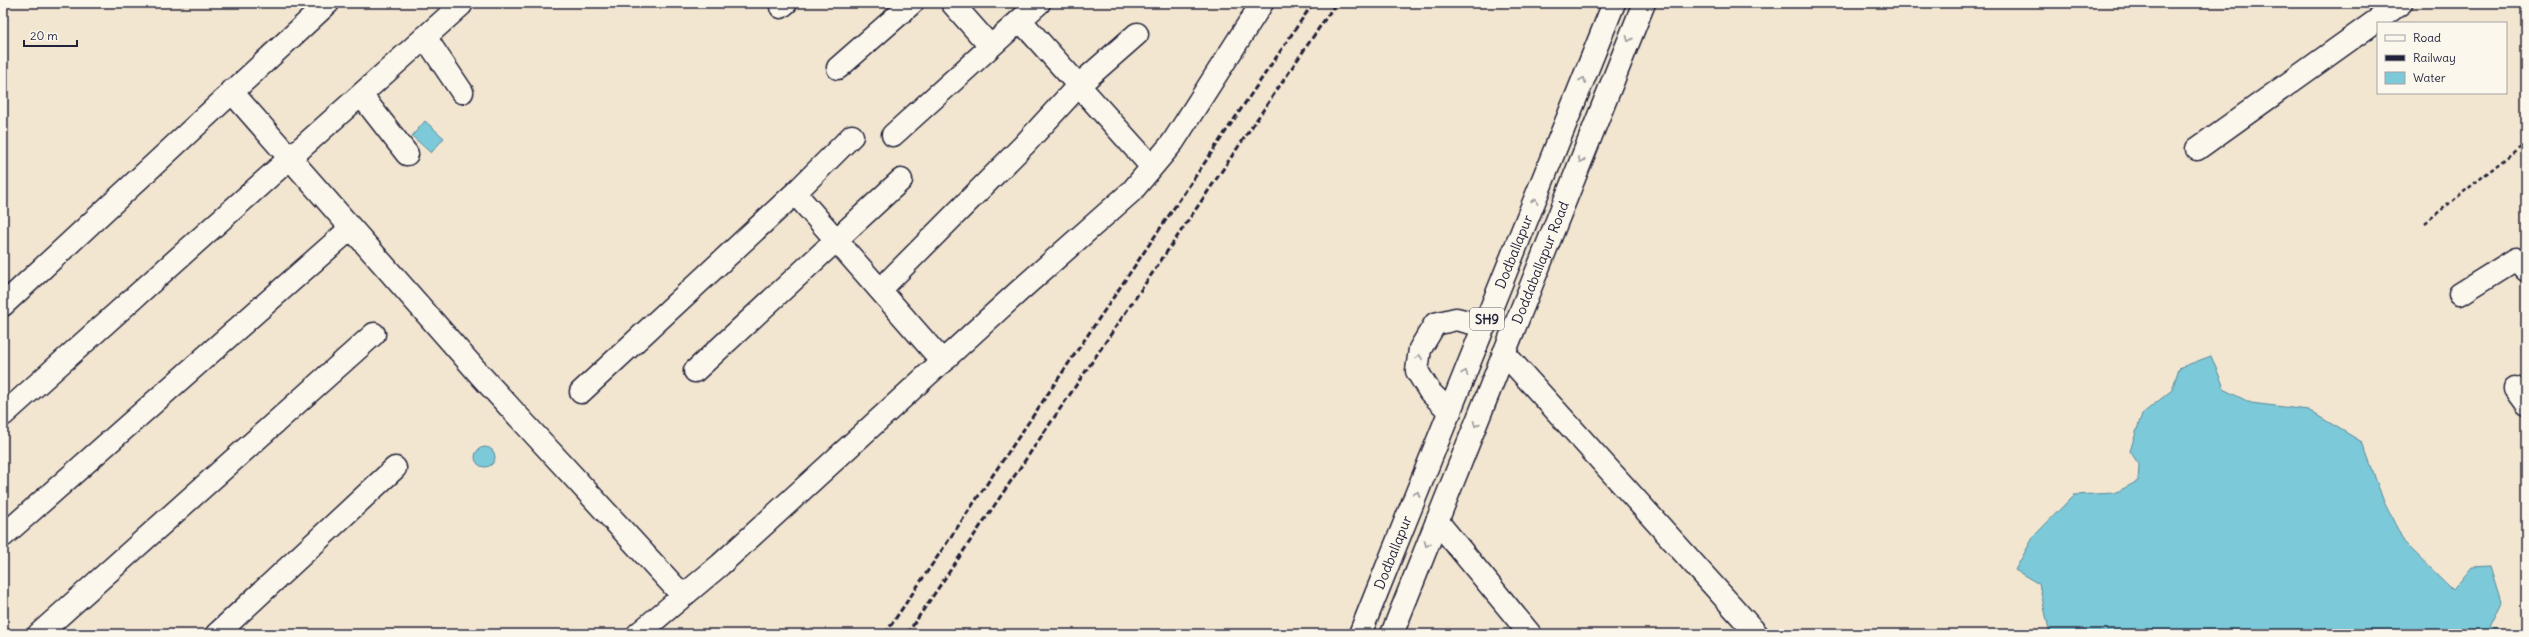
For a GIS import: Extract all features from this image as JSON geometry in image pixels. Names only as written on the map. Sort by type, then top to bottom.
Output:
[{"type":"street","points":[[3,305],[328,3]]},
{"type":"street","points":[[838,68],[912,3]]},
{"type":"street","points":[[952,3],[990,46]]},
{"type":"street","points":[[893,135],[1039,3]]},
{"type":"street","points":[[638,634],[1132,191],[1173,142],[1262,3]]},
{"type":"street","name":"Dodballapur","points":[[1360,634],[1614,3]]},
{"type":"street","name":"Doddaballapur Road","points":[[1392,634],[1644,3]]},
{"type":"street","points":[[2197,148],[2401,3]]},
{"type":"street","points":[[3,415],[461,6]]},
{"type":"street","points":[[1020,20],[1152,167]]},
{"type":"street","points":[[881,289],[1024,145],[1079,85],[1137,34]]},
{"type":"street","points":[[425,37],[462,92]]},
{"type":"street","points":[[232,91],[291,157],[350,229],[482,378],[682,596]]},
{"type":"street","points":[[361,95],[408,154]]},
{"type":"street","points":[[581,392],[795,193],[852,136]]},
{"type":"street","points":[[695,371],[901,180]]},
{"type":"street","points":[[795,193],[881,289],[943,362]]},
{"type":"street","points":[[3,536],[350,229]]},
{"type":"street","points":[[2460,294],[2516,259],[2526,270]]},
{"type":"street","points":[[1450,412],[1430,392],[1417,371],[1420,349],[1436,324],[1456,319],[1484,326]]},
{"type":"street","points":[[40,634],[374,334]]},
{"type":"street","points":[[1504,353],[1757,634]]},
{"type":"street","points":[[217,634],[395,468]]},
{"type":"street","points":[[1437,521],[1530,634]]},
{"type":"path","points":[[2425,224],[2526,142]]},
{"type":"water","points":[[425,121],[444,138],[431,153],[412,136]]},
{"type":"water","points":[[2211,356],[2225,390],[2251,403],[2308,410],[2362,442],[2384,502],[2404,542],[2453,590],[2472,567],[2490,566],[2501,602],[2489,627],[2515,634],[2050,634],[2039,584],[2015,570],[2034,536],[2074,495],[2115,493],[2138,481],[2139,465],[2130,451],[2142,414],[2172,390],[2179,368]]},
{"type":"water","points":[[485,447],[492,450],[495,457],[492,464],[485,467],[478,464],[475,457],[478,450]]},
{"type":"railway","points":[[885,634],[1313,3]]},
{"type":"railway","points":[[907,634],[1336,3]]}]
